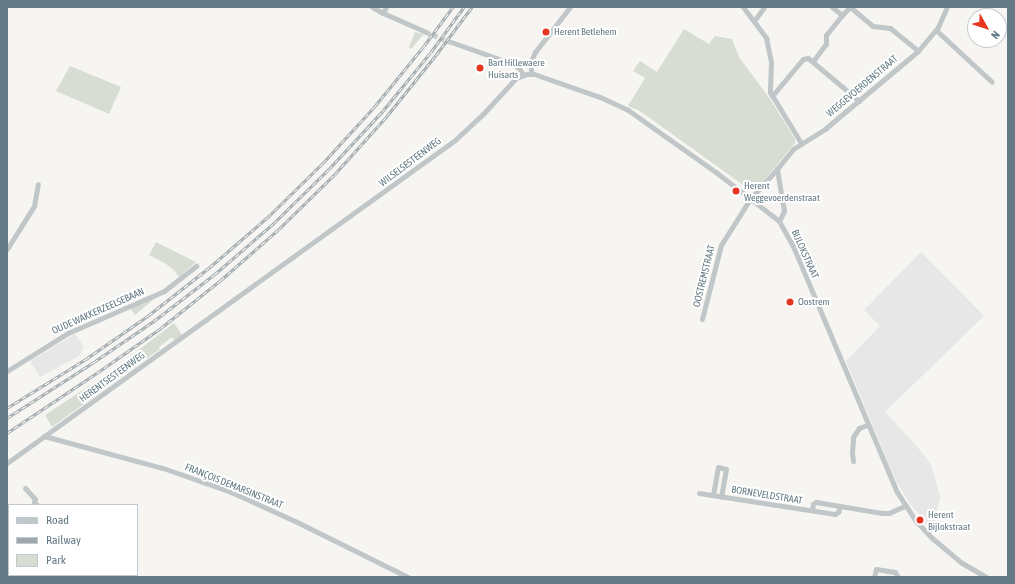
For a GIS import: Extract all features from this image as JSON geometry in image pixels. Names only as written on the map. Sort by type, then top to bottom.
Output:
[{"type":"street","points":[[372,7],[426,32]]},
{"type":"street","points":[[383,13],[386,7]]},
{"type":"street","points":[[530,73],[531,61],[535,52],[570,7]]},
{"type":"street","points":[[743,7],[766,38],[770,49],[772,96],[801,143]]},
{"type":"street","points":[[754,21],[764,7]]},
{"type":"street","points":[[832,7],[842,15]]},
{"type":"street","points":[[813,61],[826,44],[826,35],[850,7],[873,26],[890,28],[918,51]]},
{"type":"street","name":"WEGGEVOERDENSTRAAT","points":[[750,198],[793,149],[826,128],[918,51],[936,30],[947,7]]},
{"type":"street","points":[[936,30],[992,82]]},
{"type":"street","points":[[451,42],[513,64],[519,68],[523,75]]},
{"type":"street","points":[[772,96],[803,60],[808,58],[859,101]]},
{"type":"street","name":"WILSELSESTEENWEG","points":[[228,305],[455,140],[483,114],[513,81],[530,73]]},
{"type":"street","name":"BIJLOKSTRAAT","points":[[530,73],[586,92],[628,110],[650,124],[779,221],[793,246],[888,475],[905,506],[920,526],[938,544],[962,563],[986,577]]},
{"type":"street","points":[[777,169],[784,211],[779,221]]},
{"type":"street","points":[[7,249],[34,206],[38,184]]},
{"type":"street","name":"OOSTREMSTRAAT","points":[[702,319],[721,245],[750,198]]},
{"type":"street","name":"OUDE WAKKERZEELSEBAAN","points":[[7,371],[68,333],[164,291],[196,266]]},
{"type":"street","name":"HERENTSESTEENWEG","points":[[7,463],[228,305]]},
{"type":"street","points":[[853,462],[852,453],[854,437],[859,428],[867,425]]},
{"type":"street","name":"FRANÇOIS DEMARSINSTRAAT","points":[[44,436],[163,468],[231,492],[295,521],[408,577]]},
{"type":"street","name":"BORNEVELDSTRAAT","points":[[713,495],[718,467],[726,468],[721,497]]},
{"type":"street","points":[[25,488],[35,499],[34,502],[36,504]]},
{"type":"street","name":"BORNEVELDSTRAAT","points":[[699,493],[835,514],[838,512],[840,506]]},
{"type":"street","name":"BORNEVELDSTRAAT","points":[[812,510],[813,504],[816,502],[882,513],[889,513],[905,506]]},
{"type":"street","points":[[874,577],[876,570],[895,572],[898,577]]},
{"type":"shaded area","points":[[921,252],[984,316],[885,412],[915,444],[931,464],[940,496],[933,532],[910,504],[895,479],[846,361],[880,326],[864,310]]},
{"type":"shaded area","points":[[75,334],[84,347],[79,356],[40,377],[30,361]]},
{"type":"green space","points":[[684,29],[709,44],[715,36],[732,39],[739,57],[770,99],[795,139],[795,143],[756,190],[750,190],[640,111],[628,106],[645,78],[633,71],[640,61],[657,72]]},
{"type":"green space","points":[[415,32],[424,34],[411,49],[409,47]]},
{"type":"green space","points":[[70,66],[121,87],[109,114],[56,91]]},
{"type":"green space","points":[[156,242],[196,262],[179,277],[175,271],[166,264],[149,255]]},
{"type":"green space","points":[[160,294],[135,315],[130,308]]},
{"type":"green space","points":[[174,323],[182,335],[174,340],[172,337],[159,347],[160,349],[52,427],[45,415],[107,374]]},
{"type":"tunnel","points":[[426,32],[451,42]]},
{"type":"railway","points":[[7,408],[86,359],[149,315],[210,267],[268,217],[323,163],[375,106],[424,46],[453,7]]},
{"type":"railway","points":[[7,418],[154,321],[215,274],[274,223],[329,169],[382,112],[431,52],[464,7]]},
{"type":"railway","points":[[7,433],[161,328],[221,280],[279,229],[335,174],[387,116],[472,7]]},
{"type":"place","name":"Herent Betlehem","points":[[546,32]]},
{"type":"place","name":"Bart Hillewaere Huisarts","points":[[480,68]]},
{"type":"place","name":"Herent Weggevoerdenstraat","points":[[736,191]]},
{"type":"place","name":"Oostrem","points":[[790,302]]},
{"type":"place","name":"Herent Bijlokstraat","points":[[920,520]]}]
